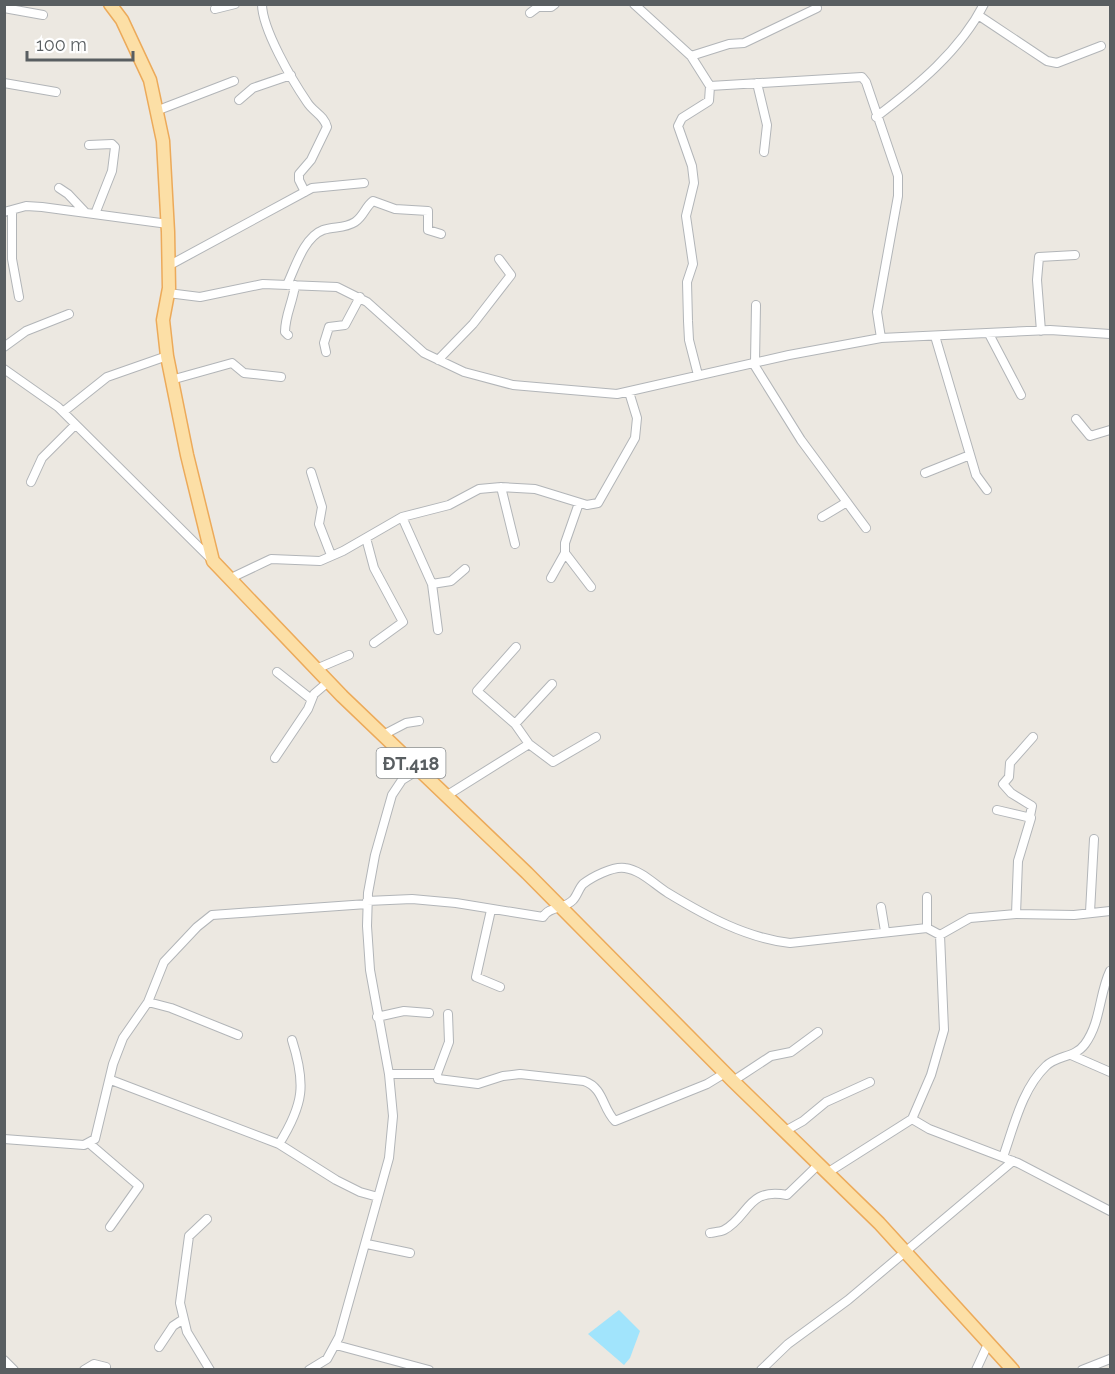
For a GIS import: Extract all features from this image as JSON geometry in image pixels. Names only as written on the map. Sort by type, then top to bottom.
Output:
[{"type":"main road","points":[[110,4],[122,20],[150,80],[163,141],[168,224],[168,293],[163,320],[167,356],[213,561]]},
{"type":"main road","name":"ĐT.418","points":[[213,561],[328,682],[562,908],[823,1169],[905,1252],[1013,1370]]},
{"type":"street","points":[[215,9],[235,4]]},
{"type":"street","points":[[262,4],[266,27],[291,75],[307,103],[322,116],[327,127],[310,160],[299,174],[299,180],[305,192]]},
{"type":"street","points":[[530,14],[538,7],[551,7],[555,4]]},
{"type":"street","points":[[634,4],[691,56],[710,86],[709,101],[682,118],[678,126],[693,166],[694,183],[686,216],[693,264],[687,290],[689,340],[698,375]]},
{"type":"street","points":[[876,117],[915,88],[967,32],[984,4]]},
{"type":"street","points":[[4,8],[43,15]]},
{"type":"street","points":[[691,56],[729,44],[744,43],[817,8]]},
{"type":"street","points":[[978,15],[1047,61],[1057,63],[1101,45]]},
{"type":"street","points":[[239,100],[253,88],[291,75]]},
{"type":"street","points":[[710,86],[862,77],[866,82],[876,117],[889,144],[898,176],[898,196],[877,312],[881,338]]},
{"type":"street","points":[[156,111],[234,81]]},
{"type":"street","points":[[757,83],[767,125],[764,152]]},
{"type":"street","points":[[4,84],[56,92]]},
{"type":"street","points":[[89,146],[112,144],[116,147],[112,171],[95,214]]},
{"type":"street","points":[[168,266],[305,192],[321,186],[364,183]]},
{"type":"street","points":[[58,188],[68,194],[85,212]]},
{"type":"street","points":[[288,334],[285,332],[285,322],[294,298],[291,285],[314,234],[353,223],[365,213],[373,201],[395,209],[428,212],[428,230],[441,234]]},
{"type":"street","points":[[19,297],[12,259],[8,211],[34,206],[168,224]]},
{"type":"street","points":[[1041,331],[1037,280],[1039,257],[1075,255]]},
{"type":"street","points":[[438,360],[473,324],[512,275],[499,259]]},
{"type":"street","points":[[168,293],[200,297],[252,285],[337,287],[360,297],[413,345],[438,360],[493,382],[582,392],[629,392],[698,375],[881,338],[1041,331],[1110,334]]},
{"type":"street","points":[[326,352],[324,343],[329,327],[345,325],[360,297]]},
{"type":"street","points":[[756,304],[754,363],[801,440],[866,528]]},
{"type":"street","points":[[4,347],[26,331],[69,314]]},
{"type":"street","points":[[989,334],[1022,395]]},
{"type":"street","points":[[935,336],[976,475],[987,490]]},
{"type":"street","points":[[63,412],[107,377],[167,356]]},
{"type":"street","points":[[171,380],[232,363],[244,373],[281,377]]},
{"type":"street","points":[[4,369],[63,412],[213,561]]},
{"type":"street","points":[[231,578],[266,560],[315,562],[366,538],[402,517],[448,505],[479,489],[501,487],[541,490],[579,503],[598,503],[632,444],[637,427],[629,392]]},
{"type":"street","points":[[1076,419],[1090,436],[1110,430]]},
{"type":"street","points":[[31,482],[42,458],[75,425]]},
{"type":"street","points":[[925,473],[970,456]]},
{"type":"street","points":[[311,472],[322,507],[319,524],[331,555]]},
{"type":"street","points":[[501,487],[515,544]]},
{"type":"street","points":[[822,517],[848,502]]},
{"type":"street","points":[[551,578],[565,553],[565,543],[579,503]]},
{"type":"street","points":[[402,517],[432,584],[438,630]]},
{"type":"street","points":[[366,538],[374,568],[403,622],[374,643]]},
{"type":"street","points":[[565,553],[591,587]]},
{"type":"street","points":[[432,584],[451,581],[465,569]]},
{"type":"street","points":[[516,647],[477,691],[515,724],[529,744],[553,762],[596,738]]},
{"type":"street","points":[[316,669],[349,655]]},
{"type":"street","points":[[277,672],[311,699]]},
{"type":"street","points":[[275,758],[308,709],[311,699],[328,682]]},
{"type":"street","points":[[515,724],[552,684]]},
{"type":"street","points":[[383,735],[406,723],[419,720]]},
{"type":"street","points":[[1016,914],[1018,861],[1032,806],[1004,788],[1003,784],[1009,777],[1010,763],[1033,737]]},
{"type":"street","points":[[446,796],[529,744]]},
{"type":"street","points":[[309,1370],[327,1359],[336,1345],[367,1244],[389,1158],[393,1116],[389,1074],[377,1017],[368,955],[367,902],[372,866],[389,803],[402,780],[418,770]]},
{"type":"street","points":[[997,810],[1030,816]]},
{"type":"street","points":[[1090,912],[1094,839]]},
{"type":"street","points":[[90,1144],[99,1127],[123,1038],[148,1002],[164,962],[212,915],[412,899],[456,903],[543,917],[552,909],[562,908],[573,901],[583,884],[613,868],[625,868],[638,872],[668,893],[720,922],[769,940],[790,943],[927,928],[940,935]]},
{"type":"street","points":[[927,897],[927,928]]},
{"type":"street","points":[[881,907],[885,931]]},
{"type":"street","points":[[491,910],[476,977],[500,987]]},
{"type":"street","points":[[940,935],[970,918],[1016,914],[1074,915],[1110,911]]},
{"type":"street","points":[[710,1233],[725,1230],[749,1204],[759,1198],[771,1193],[787,1195],[823,1169],[912,1119],[931,1075],[944,1030],[940,935]]},
{"type":"street","points":[[1003,1157],[1021,1105],[1034,1080],[1047,1064],[1071,1055],[1085,1044],[1096,1026],[1110,971]]},
{"type":"street","points":[[148,1002],[171,1008],[238,1035]]},
{"type":"street","points":[[377,1017],[404,1011],[429,1013]]},
{"type":"street","points":[[448,1014],[449,1042],[437,1074],[438,1079],[478,1084],[503,1076],[520,1074],[584,1081],[593,1084],[599,1091],[615,1121],[729,1077],[771,1056],[791,1052],[818,1032]]},
{"type":"street","points":[[279,1144],[297,1110],[302,1093],[300,1065],[292,1040]]},
{"type":"street","points":[[1071,1055],[1110,1072]]},
{"type":"street","points":[[389,1074],[437,1074]]},
{"type":"street","points":[[111,1080],[279,1144],[336,1180],[360,1192],[378,1197]]},
{"type":"street","points":[[785,1131],[804,1121],[826,1102],[870,1082]]},
{"type":"street","points":[[912,1119],[929,1129],[1013,1161],[1110,1211]]},
{"type":"street","points":[[4,1139],[90,1144],[139,1186],[110,1227]]},
{"type":"street","points":[[761,1370],[788,1344],[848,1300],[1013,1161]]},
{"type":"street","points":[[207,1219],[189,1236],[180,1303],[182,1320],[192,1342],[210,1370]]},
{"type":"street","points":[[367,1244],[410,1253]]},
{"type":"street","points":[[159,1347],[173,1326],[182,1320]]},
{"type":"street","points":[[976,1370],[988,1344]]},
{"type":"street","points":[[336,1345],[429,1370]]},
{"type":"street","points":[[1082,1370],[1110,1359]]},
{"type":"street","points":[[4,1360],[14,1370]]},
{"type":"street","points":[[84,1370],[94,1364],[106,1367]]},
{"type":"water","points":[[619,1310],[640,1331],[630,1358],[624,1365],[588,1334]]}]
